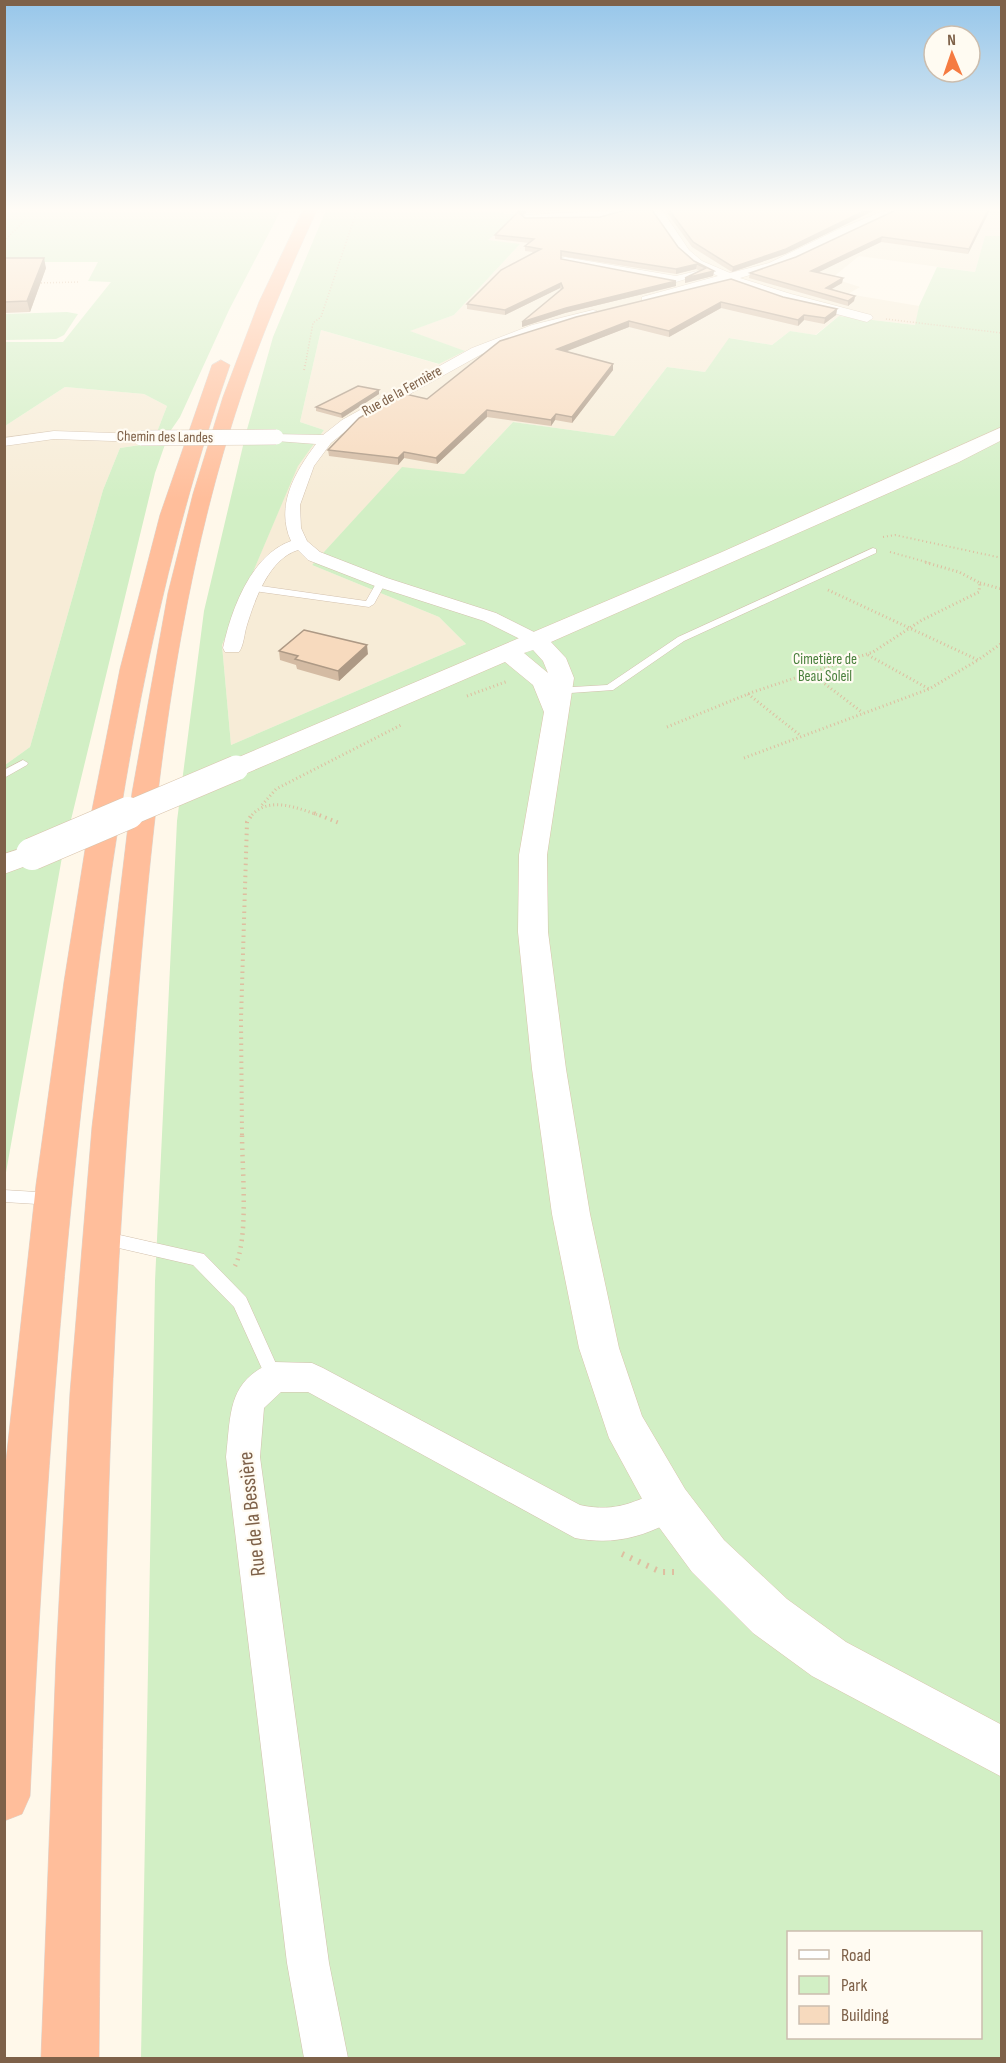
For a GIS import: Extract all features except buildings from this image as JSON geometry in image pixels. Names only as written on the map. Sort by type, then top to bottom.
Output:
[{"type":"highway","points":[[4,1796],[30,1444],[54,1199],[94,884],[124,712],[148,598],[182,477],[208,399],[245,306]]},
{"type":"highway","points":[[70,2058],[77,1692],[94,1333],[120,1011],[153,743],[178,598],[224,424],[266,306]]},
{"type":"highway","points":[[153,743],[173,724],[200,565],[244,395],[277,306]]},
{"type":"main road","points":[[4,865],[741,553],[1002,432]]},
{"type":"main road","points":[[536,640],[554,658],[561,678],[554,697],[533,855],[533,932],[549,1069],[571,1214],[599,1348],[624,1424],[669,1504],[708,1556],[770,1616],[829,1659],[1002,1752]]},
{"type":"main road","points":[[508,652],[533,672],[554,697]]},
{"type":"street","points":[[822,306],[867,318]]},
{"type":"street","name":"Rue de la Fernière","points":[[300,543],[292,528],[292,505],[307,466],[326,440],[347,423],[380,402],[477,351],[527,332],[602,312]]},
{"type":"street","name":"Chemin des Landes","points":[[4,442],[54,435],[141,438],[276,437],[326,440]]},
{"type":"street","points":[[232,648],[234,628],[254,588],[275,557],[283,550],[300,543],[314,556],[334,566],[490,617],[536,640]]},
{"type":"street","points":[[465,610],[493,633],[508,652]]},
{"type":"street","points":[[274,1377],[312,1378],[575,1521],[598,1527],[616,1526],[655,1513],[669,1504]]},
{"type":"street","name":"Rue de la Bessière","points":[[274,1377],[248,1401],[243,1457],[308,1963],[326,2058]]},
{"type":"lane","points":[[554,697],[609,688],[681,639],[877,551]]},
{"type":"lane","points":[[254,588],[369,604],[381,582]]},
{"type":"lane","points":[[4,775],[23,763]]},
{"type":"lane","points":[[4,1196],[54,1199]]},
{"type":"lane","points":[[101,1237],[198,1259],[240,1302],[274,1377]]},
{"type":"path","points":[[304,370],[313,323],[321,317],[325,306]]},
{"type":"path","points":[[867,318],[1002,333]]},
{"type":"path","points":[[1002,558],[895,535],[881,537],[877,551],[896,553],[959,572],[980,583],[1002,589]]},
{"type":"path","points":[[808,581],[978,660]]},
{"type":"path","points":[[667,727],[747,694],[867,654],[911,629],[922,620],[978,592],[980,583]]},
{"type":"path","points":[[744,758],[929,689],[1002,643]]},
{"type":"path","points":[[867,654],[929,689]]},
{"type":"path","points":[[462,699],[533,672]]},
{"type":"path","points":[[812,674],[863,714]]},
{"type":"path","points":[[747,694],[802,736]]},
{"type":"path","points":[[224,1285],[239,1258],[242,1222],[241,1019],[247,822],[252,811],[262,806],[276,789],[412,720]]},
{"type":"path","points":[[262,806],[295,808],[339,823]]},
{"type":"shaded area","points":[[462,306],[919,306],[916,325],[839,316],[815,335],[790,331],[772,345],[730,338],[705,372],[667,367],[614,436],[513,422],[464,474],[402,468],[312,565],[439,617],[466,644],[231,745],[222,645],[298,465],[324,430],[300,422],[321,330],[438,364],[464,351],[409,331],[454,315]]},
{"type":"shaded area","points":[[65,387],[144,394],[167,406],[157,432],[146,444],[120,448],[103,490],[30,747],[5,765],[5,426]]},
{"type":"green space","points":[[92,306],[231,306],[180,417],[169,433],[155,473],[62,857],[5,1178],[5,765],[30,747],[103,490],[120,448],[147,444],[157,432],[167,406],[144,394],[65,387],[5,426],[5,342],[63,342]]},
{"type":"green space","name":"Cimetière de Beau Soleil","points":[[286,306],[462,306],[454,315],[410,331],[465,351],[439,364],[321,330],[300,422],[324,430],[298,466],[222,645],[231,745],[466,644],[439,617],[312,565],[402,467],[464,474],[513,422],[614,436],[667,367],[705,372],[729,338],[772,345],[790,331],[816,335],[839,316],[915,325],[919,306],[1001,306],[1001,2058],[141,2058],[155,1281],[177,821],[204,611],[246,433],[273,337]]},
{"type":"green space","points":[[67,312],[78,314],[64,335],[56,339],[5,340],[5,314]]}]
